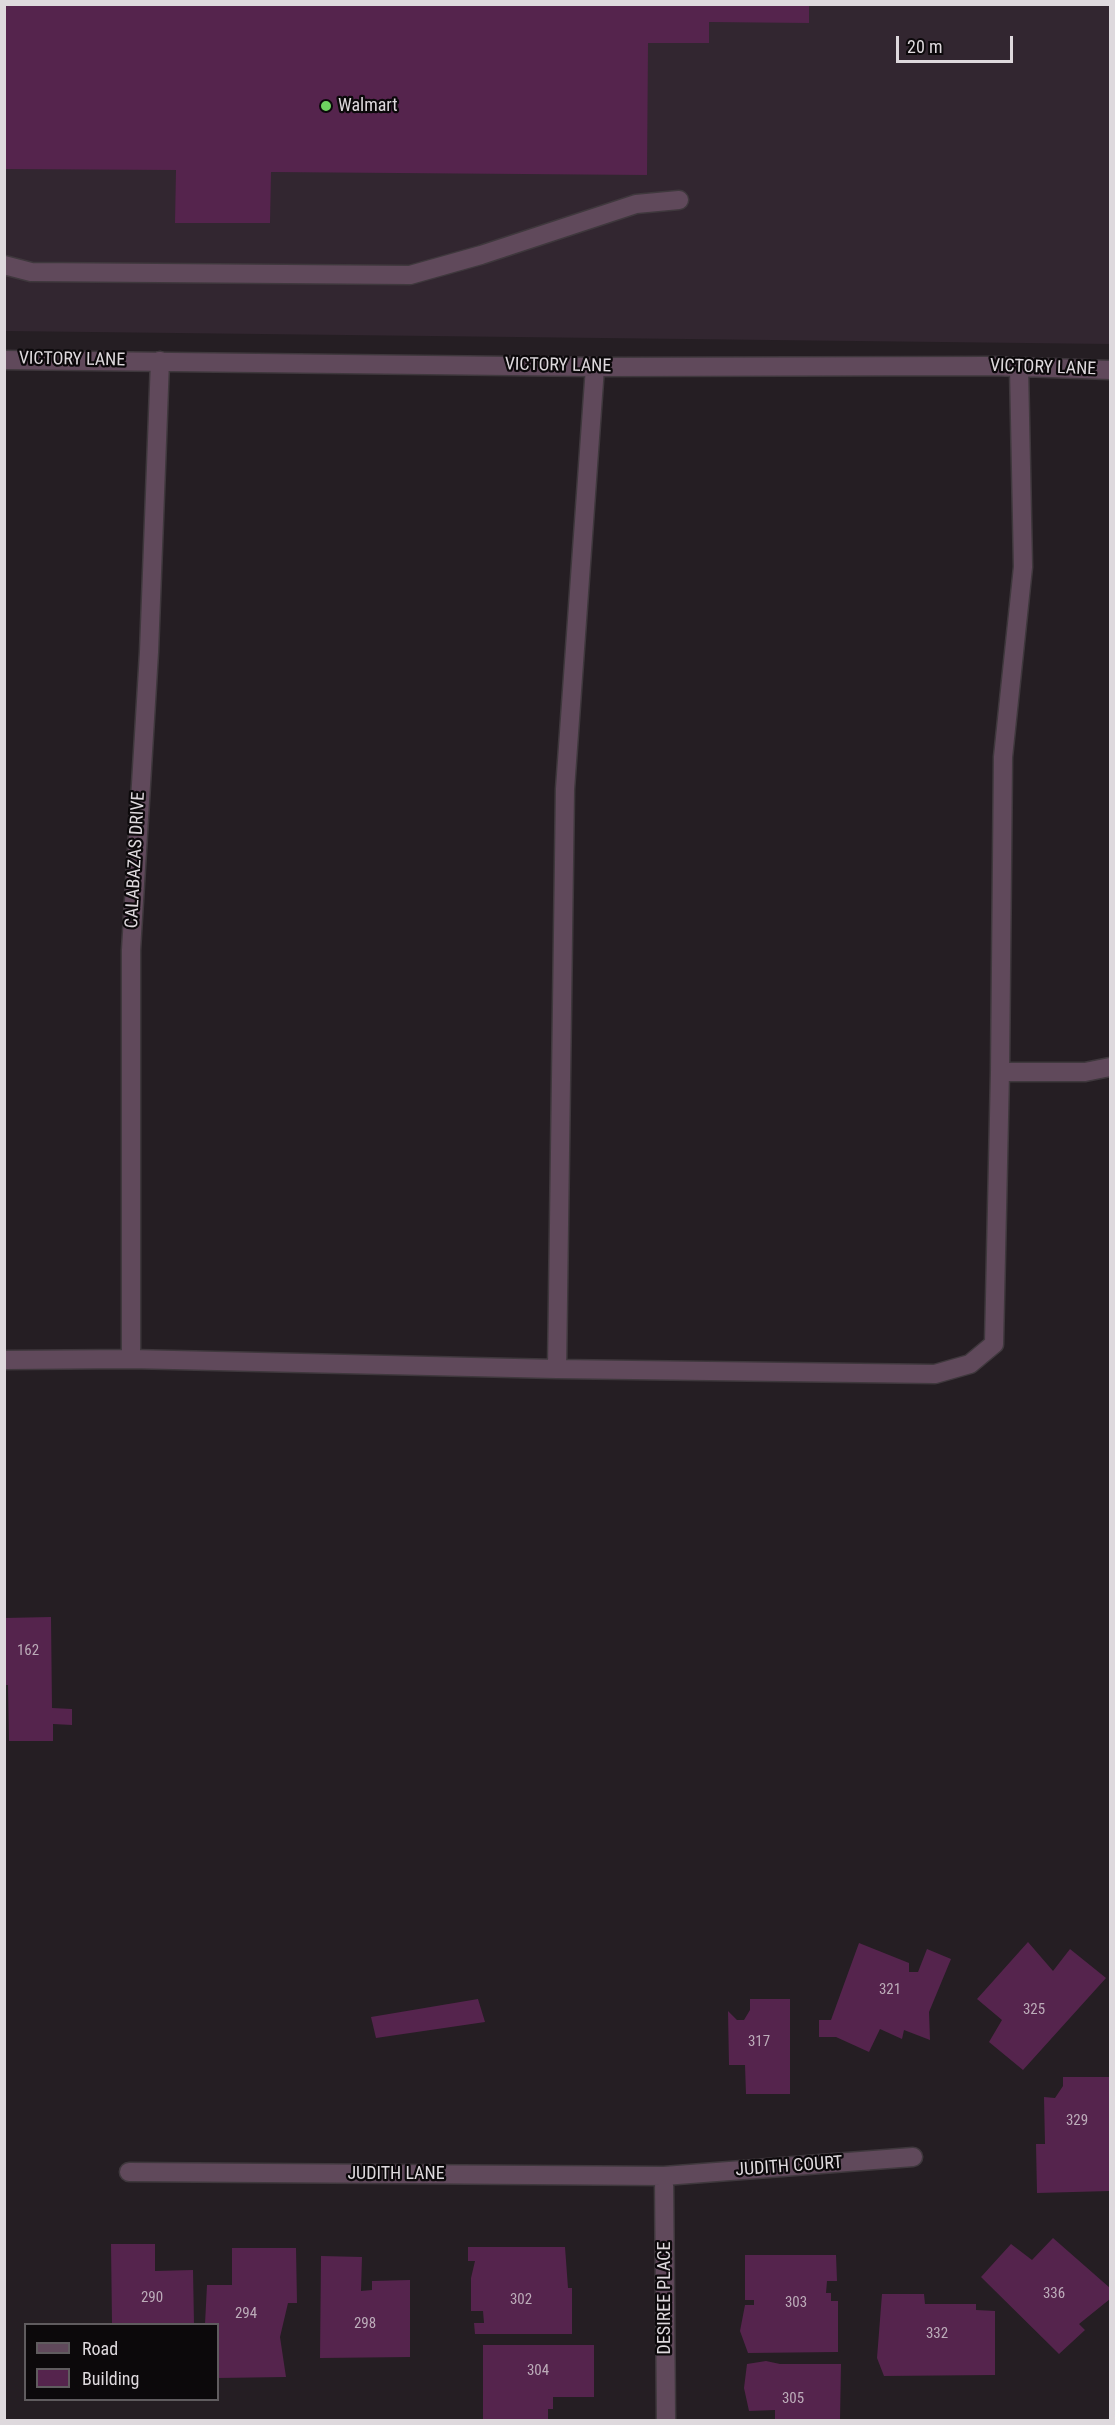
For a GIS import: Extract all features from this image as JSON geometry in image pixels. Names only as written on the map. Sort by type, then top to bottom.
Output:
[{"type":"street","points":[[4,265],[31,272],[410,275],[481,255],[636,204],[679,200]]},
{"type":"street","name":"VICTORY LANE","points":[[4,360],[595,367],[991,366],[1110,370]]},
{"type":"street","name":"CALABAZAS DRIVE","points":[[131,1359],[131,950],[149,652],[160,361]]},
{"type":"street","points":[[557,1369],[565,789],[595,367]]},
{"type":"street","points":[[4,1360],[131,1359],[557,1369],[935,1374],[970,1364],[994,1344],[1004,757],[1023,567],[1019,368]]},
{"type":"street","points":[[1000,1072],[1085,1072],[1110,1067]]},
{"type":"street","name":"JUDITH COURT","points":[[664,2176],[913,2157]]},
{"type":"street","name":"JUDITH LANE","points":[[129,2172],[664,2176]]},
{"type":"street","name":"DESIREE PLACE","points":[[664,2176],[666,2421]]},
{"type":"shaded area","points":[[5,5],[1110,5],[1110,344],[5,331]]},
{"type":"building","name":"Walmart","points":[[4,4],[809,4],[809,23],[709,22],[709,43],[648,43],[647,175],[271,172],[270,223],[175,223],[176,170],[4,169]]},
{"type":"building","points":[[51,1617],[52,1708],[72,1709],[72,1725],[53,1724],[53,1741],[9,1741],[8,1685],[4,1685],[4,1618]]},
{"type":"building","points":[[1028,1942],[1053,1971],[1070,1949],[1106,1978],[1023,2070],[989,2042],[1002,2020],[977,1999]]},
{"type":"building","points":[[859,1943],[909,1963],[909,1972],[918,1972],[927,1949],[951,1959],[929,2012],[930,2040],[904,2030],[902,2039],[880,2029],[869,2052],[836,2037],[819,2037],[819,2020],[831,2020]]},
{"type":"building","points":[[478,1999],[485,2022],[376,2038],[371,2017]]},
{"type":"building","points":[[750,1999],[790,1999],[790,2094],[746,2094],[745,2065],[729,2065],[728,2011],[737,2020],[744,2020],[750,2010]]},
{"type":"building","points":[[1063,2077],[1110,2077],[1110,2191],[1037,2193],[1036,2144],[1045,2144],[1044,2097],[1055,2098],[1063,2086]]},
{"type":"building","points":[[1053,2238],[1110,2288],[1110,2299],[1079,2324],[1085,2330],[1059,2354],[981,2277],[1011,2244],[1032,2260]]},
{"type":"building","points":[[111,2244],[155,2244],[155,2271],[193,2270],[194,2323],[112,2323]]},
{"type":"building","points":[[468,2247],[565,2247],[568,2288],[572,2288],[572,2334],[475,2334],[474,2323],[484,2323],[483,2311],[471,2311],[471,2278],[475,2261],[468,2261]]},
{"type":"building","points":[[232,2248],[296,2248],[297,2303],[288,2303],[280,2337],[286,2377],[219,2378],[219,2323],[205,2323],[207,2285],[232,2285]]},
{"type":"building","points":[[745,2255],[836,2255],[837,2281],[827,2281],[826,2293],[831,2293],[831,2301],[838,2301],[838,2352],[748,2353],[740,2331],[745,2305],[754,2305],[754,2300],[745,2300]]},
{"type":"building","points":[[321,2256],[362,2257],[361,2291],[372,2290],[372,2281],[410,2280],[410,2357],[320,2358]]},
{"type":"building","points":[[882,2294],[924,2294],[925,2304],[976,2304],[976,2310],[995,2311],[995,2375],[884,2376],[877,2358]]},
{"type":"building","points":[[483,2345],[594,2345],[594,2397],[553,2397],[553,2409],[548,2409],[548,2420],[483,2420]]},
{"type":"building","points":[[766,2361],[780,2364],[841,2364],[840,2420],[775,2420],[775,2410],[749,2411],[744,2388],[747,2364]]},
{"type":"place","name":"Walmart","points":[[326,106]]}]
